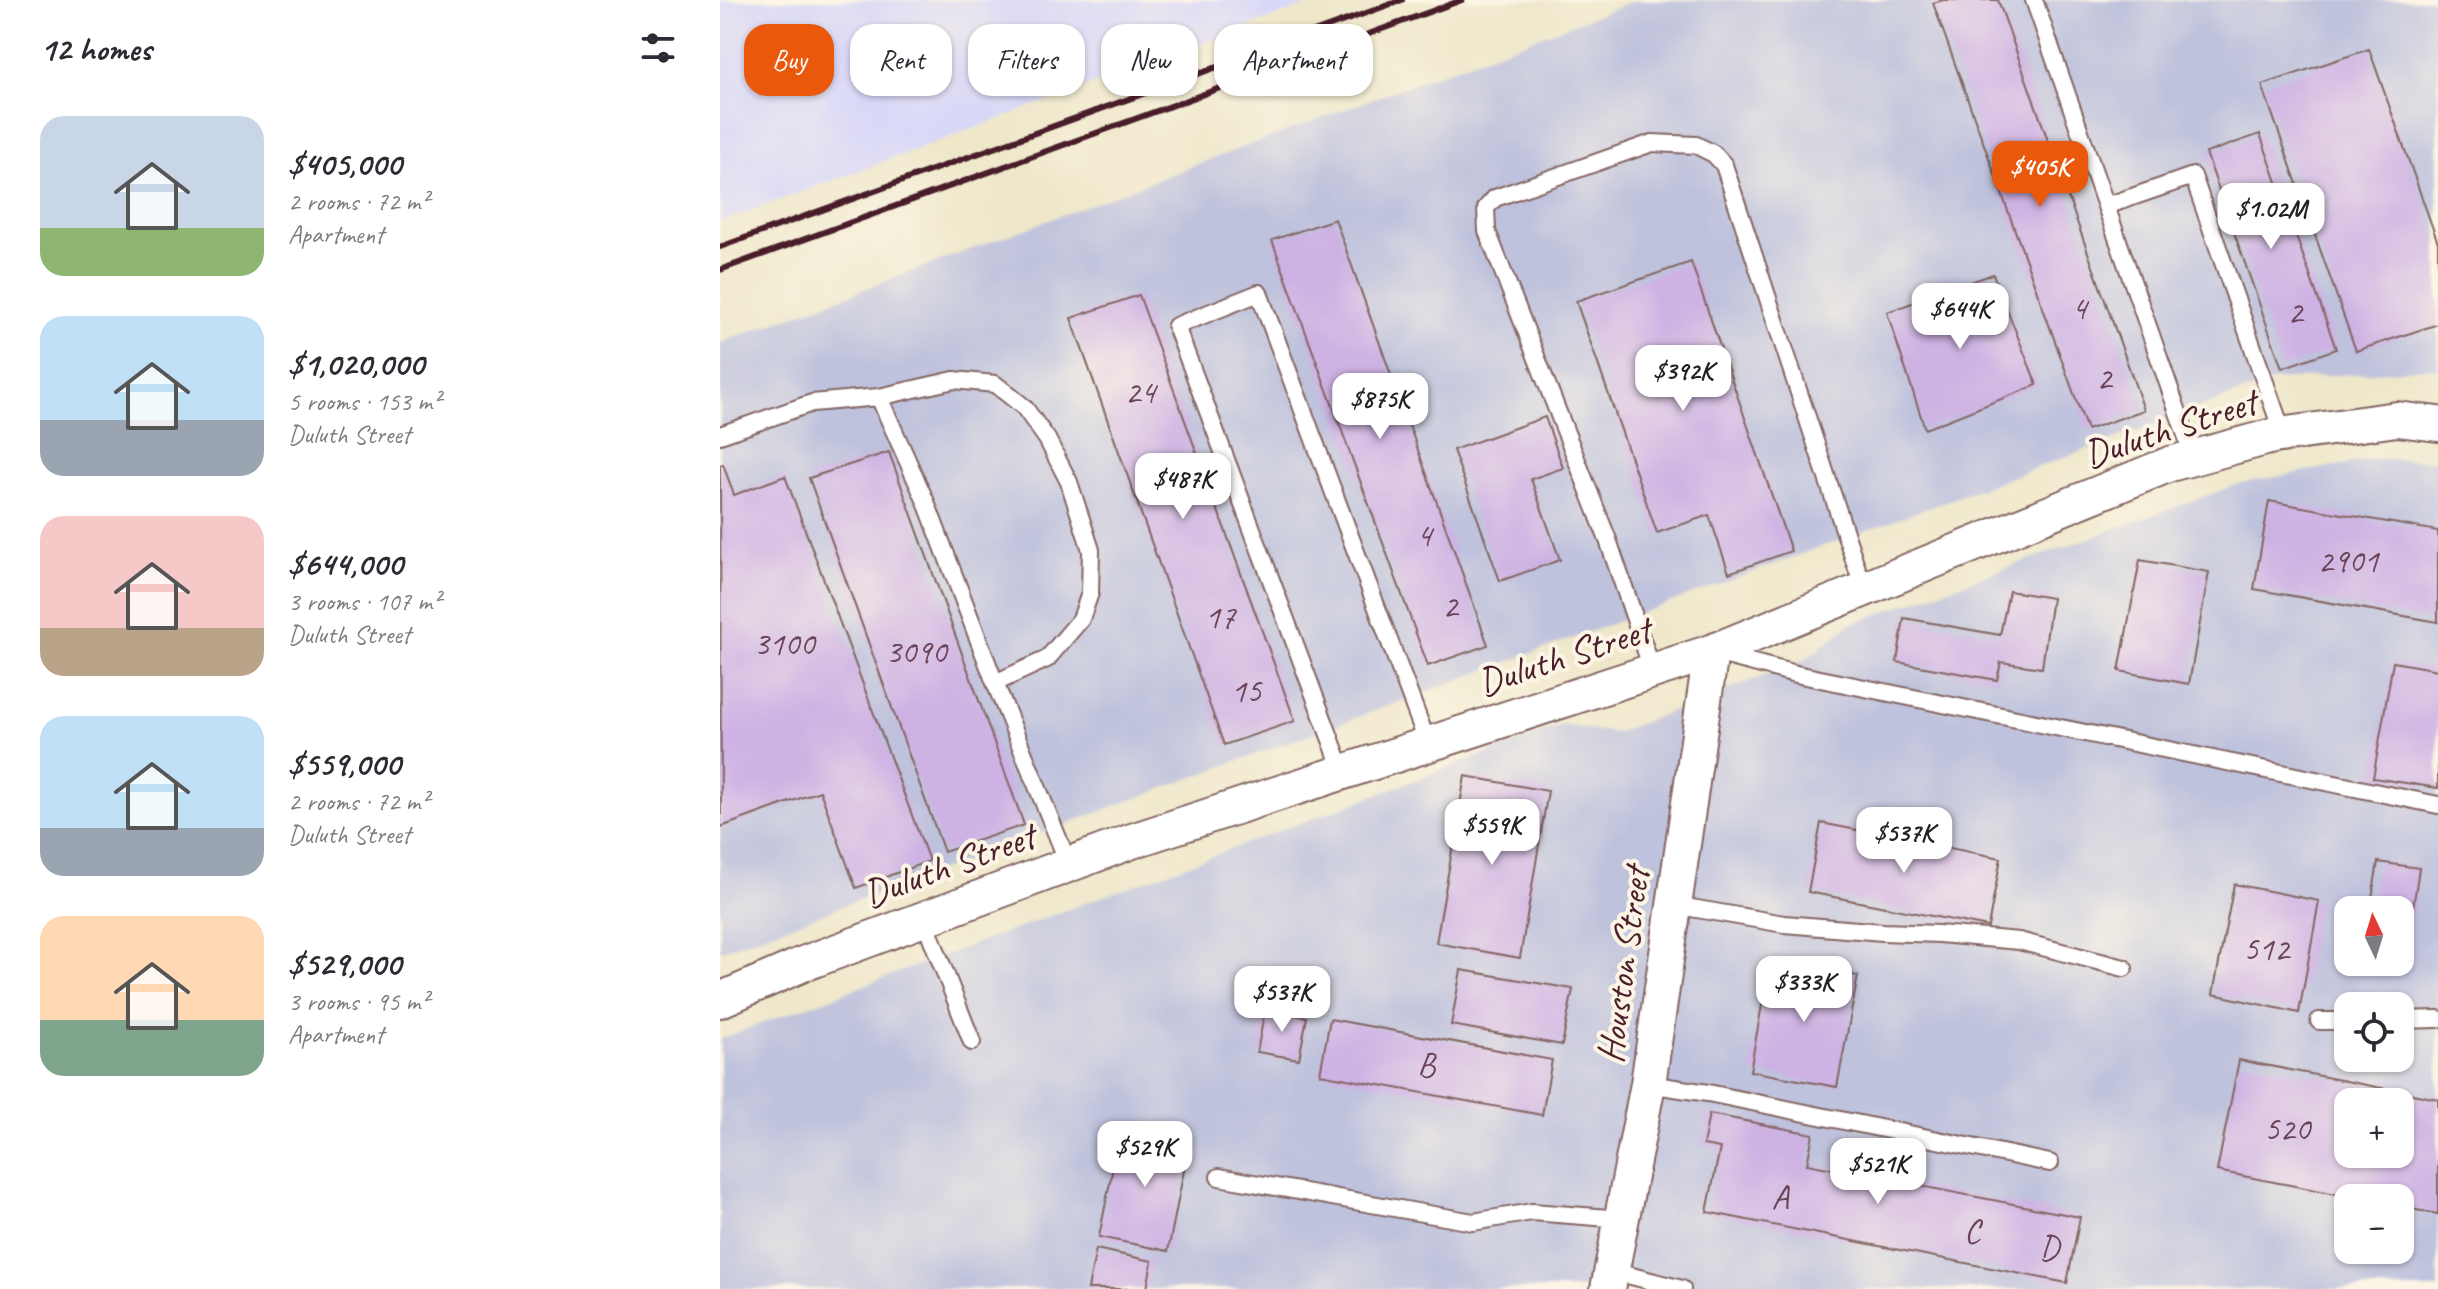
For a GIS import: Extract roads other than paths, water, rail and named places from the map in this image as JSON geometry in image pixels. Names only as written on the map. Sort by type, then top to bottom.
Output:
[{"type":"street","name":"Duluth Street","points":[[720,1000],[803,964],[1132,841],[1711,652],[2170,464],[2283,434],[2397,419],[2438,424]]},
{"type":"street","name":"Houston Street","points":[[1610,1280],[1648,1084],[1711,652]]},
{"type":"lane","points":[[2034,0],[2194,458]]},
{"type":"lane","points":[[1653,672],[1608,540],[1487,231],[1486,208],[1495,198],[1652,143],[1696,145],[1714,154],[1724,165],[1864,590]]},
{"type":"lane","points":[[2106,206],[2193,176],[2283,434]]},
{"type":"lane","points":[[1343,772],[1176,326],[1259,293],[1428,744]]},
{"type":"lane","points":[[720,435],[812,403],[879,397],[954,380],[995,384],[1024,407],[1047,439],[1069,482],[1091,550],[1090,593],[1081,619],[1047,659],[995,683]]},
{"type":"lane","points":[[879,397],[926,502],[1069,865]]},
{"type":"lane","points":[[1711,652],[1796,674],[2438,805]]},
{"type":"lane","points":[[1674,905],[1784,924],[2019,941],[2124,968]]},
{"type":"lane","points":[[924,919],[972,1042]]},
{"type":"lane","points":[[2414,1020],[2438,1019]]},
{"type":"lane","points":[[2319,1021],[2334,1021]]},
{"type":"lane","points":[[1648,1084],[1708,1093],[2050,1163]]},
{"type":"lane","points":[[1219,1177],[1473,1222],[1532,1212],[1622,1219]]},
{"type":"lane","points":[[1610,1280],[1682,1289]]},
{"type":"railway","points":[[720,247],[1402,0]]},
{"type":"railway","points":[[720,270],[1462,0]]}]
